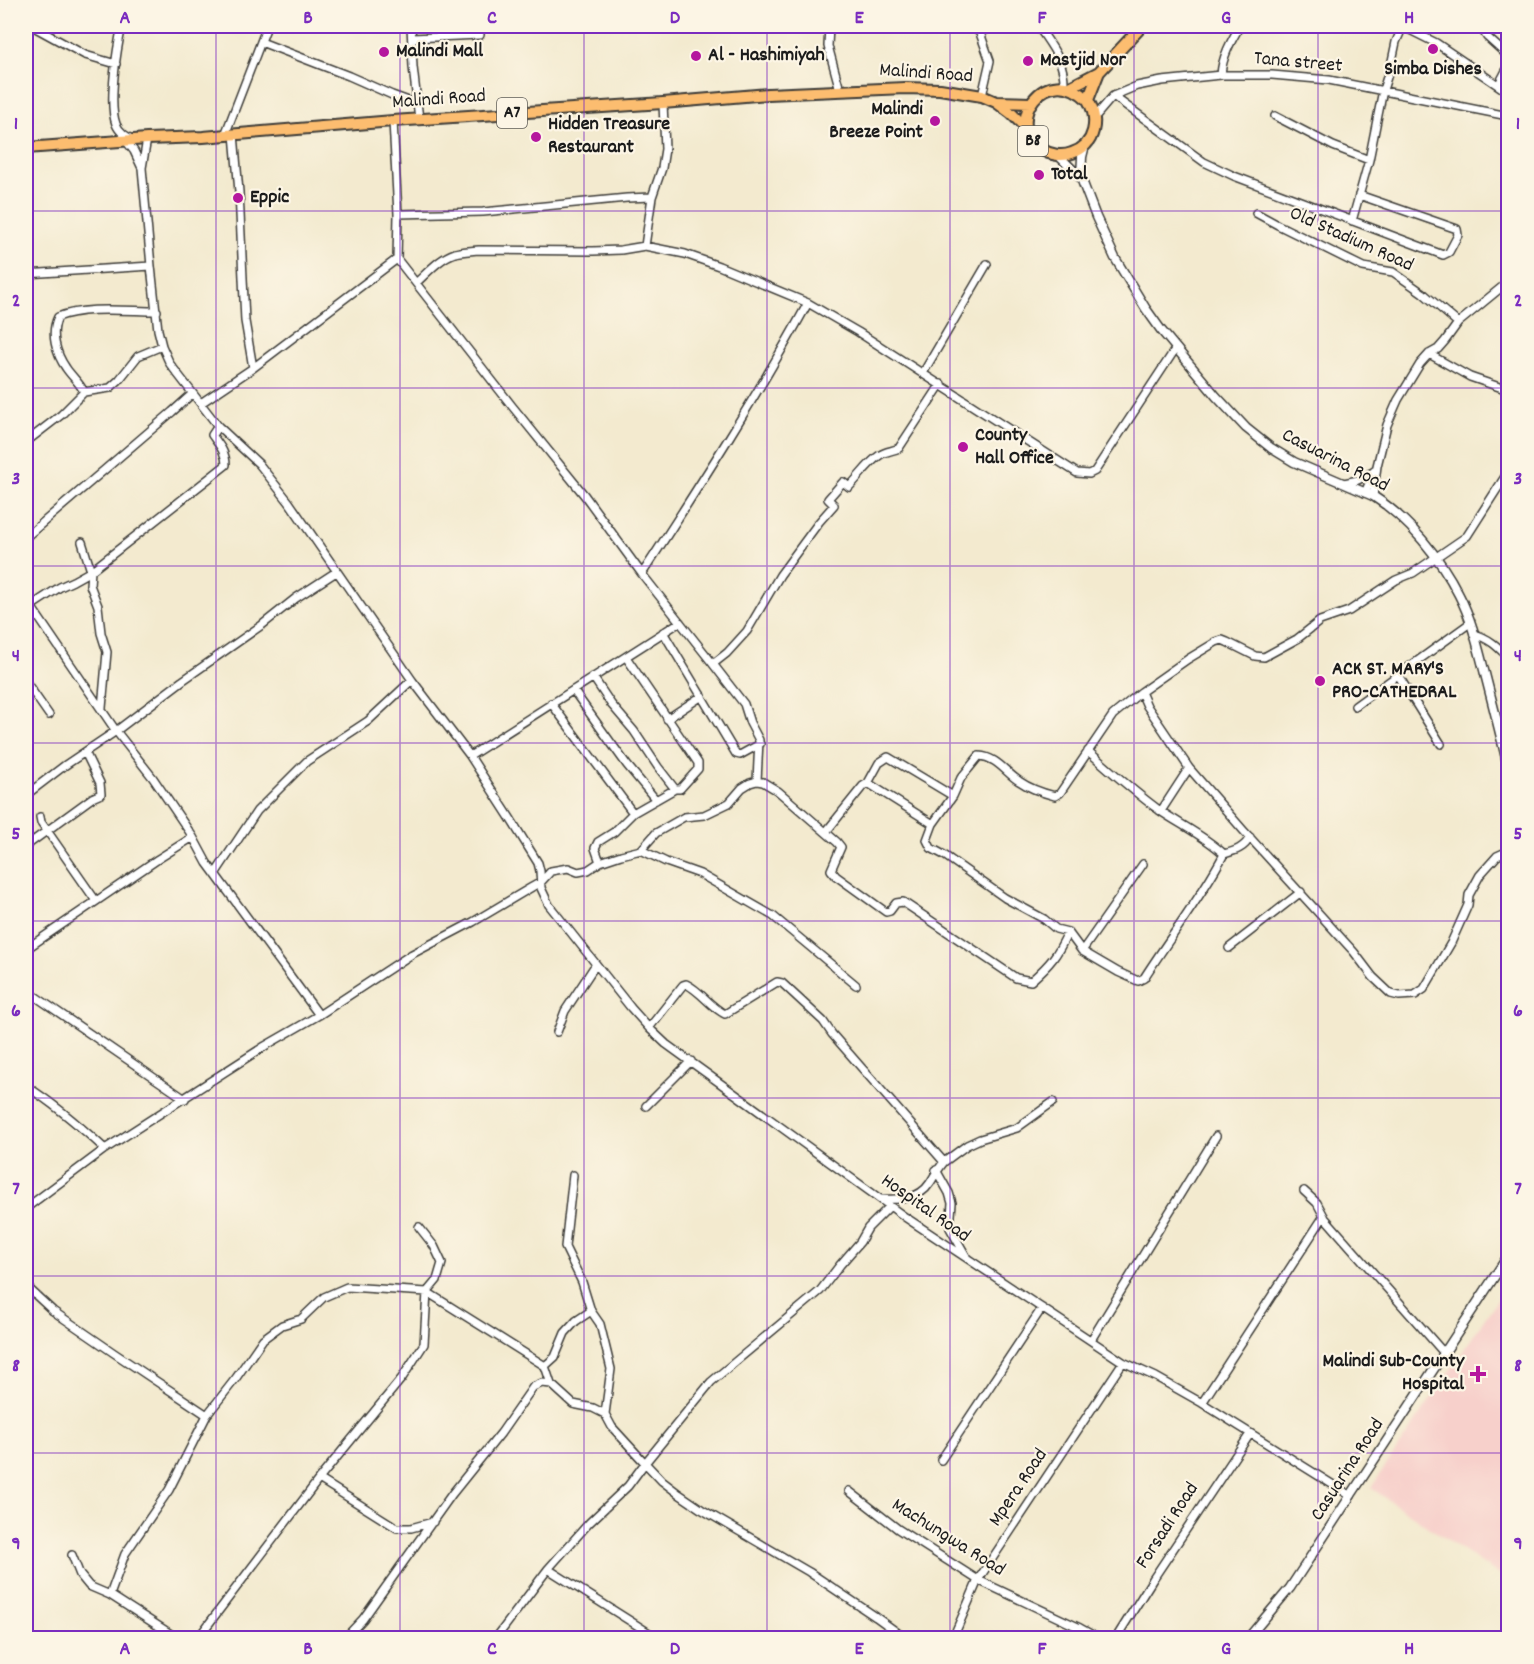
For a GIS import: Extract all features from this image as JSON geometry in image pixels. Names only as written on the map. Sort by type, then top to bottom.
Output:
[{"type":"highway","points":[[1088,100],[1099,72],[1142,26]]},
{"type":"highway","points":[[1067,87],[1099,72]]},
{"type":"highway","name":"B8","points":[[1067,87],[1050,87],[1039,93],[1030,103],[1026,116],[1027,129],[1031,139],[1047,153],[1058,155],[1072,153],[1085,145]]},
{"type":"highway","points":[[1067,87],[1080,92],[1093,108],[1094,128],[1085,145]]},
{"type":"highway","name":"Malindi Road","points":[[26,148],[768,94],[922,88],[982,96],[996,102],[1027,129]]},
{"type":"highway","name":"Malindi Road","points":[[996,102],[1030,103]]},
{"type":"street","points":[[32,26],[85,55],[116,64]]},
{"type":"street","points":[[123,26],[114,80],[114,115],[121,132],[131,141],[142,168]]},
{"type":"street","points":[[253,368],[245,321],[239,192],[230,134],[267,26]]},
{"type":"street","points":[[411,26],[419,119]]},
{"type":"street","points":[[412,38],[480,35],[480,26]]},
{"type":"street","points":[[829,26],[828,46],[840,90]]},
{"type":"street","points":[[972,26],[980,33],[990,62],[982,96]]},
{"type":"street","points":[[980,33],[994,26]]},
{"type":"street","points":[[1038,26],[1062,64],[1067,87]]},
{"type":"street","points":[[1221,75],[1228,47],[1240,26]]},
{"type":"street","points":[[1352,221],[1369,160],[1383,90],[1402,26],[1436,44],[1509,92]]},
{"type":"street","points":[[1480,26],[1487,37],[1509,56]]},
{"type":"street","points":[[261,42],[417,104]]},
{"type":"street","points":[[1499,84],[1509,67]]},
{"type":"street","name":"Tana street","points":[[1095,117],[1113,96],[1137,86],[1221,75],[1329,80],[1509,116]]},
{"type":"street","points":[[1113,96],[1218,170],[1443,255],[1449,252],[1458,235],[1457,229],[1359,195]]},
{"type":"street","points":[[645,246],[652,197],[662,168],[665,149],[663,103]]},
{"type":"street","points":[[1275,116],[1333,146],[1369,160]]},
{"type":"street","points":[[393,121],[398,214],[397,259],[585,496],[642,574],[744,704],[760,744],[757,781]]},
{"type":"street","points":[[26,442],[61,416],[84,392],[110,388],[138,356],[162,346],[151,266],[142,168],[147,139]]},
{"type":"street","points":[[1081,178],[1085,145]]},
{"type":"street","points":[[1058,155],[1081,178]]},
{"type":"street","name":"Casuarina Road","points":[[1081,178],[1115,258],[1135,292],[1161,330],[1216,396],[1246,428],[1271,448],[1294,462],[1384,503],[1411,528],[1435,557],[1459,595],[1474,634],[1509,767]]},
{"type":"street","points":[[398,214],[483,212],[652,197]]},
{"type":"street","name":"Old Stadium Road","points":[[1256,213],[1363,267],[1393,272],[1424,293],[1458,323]]},
{"type":"street","points":[[416,283],[441,261],[453,254],[479,250],[593,251],[645,246],[685,254],[808,303],[941,384],[1077,473],[1089,474],[1095,471],[1176,348]]},
{"type":"street","points":[[201,403],[253,368],[397,259]]},
{"type":"street","points":[[923,373],[987,264]]},
{"type":"street","points":[[26,274],[151,266]]},
{"type":"street","points":[[1369,495],[1387,425],[1398,400],[1420,364],[1429,354],[1438,349],[1458,323],[1509,282]]},
{"type":"street","points":[[642,574],[710,470],[808,303]]},
{"type":"street","points":[[84,392],[66,369],[56,350],[54,325],[58,317],[67,313],[87,311],[157,310]]},
{"type":"street","name":"Hospital Road","points":[[162,346],[170,364],[218,426],[259,465],[289,502],[412,680],[470,756],[538,863],[543,894],[549,905],[649,1029],[666,1044],[890,1206],[1042,1308],[1124,1362],[1202,1403],[1351,1496]]},
{"type":"street","points":[[1429,354],[1470,377],[1509,390]]},
{"type":"street","points":[[713,664],[727,653],[747,631],[780,574],[834,505],[828,500],[843,482],[849,487],[879,455],[898,448],[941,384]]},
{"type":"street","points":[[26,537],[192,394]]},
{"type":"street","points":[[31,606],[60,586],[91,571],[226,465],[223,451],[212,435],[218,426]]},
{"type":"street","points":[[1250,837],[1245,845],[1224,855],[1207,885],[1142,980],[1133,980],[1082,951],[1068,932],[1056,929],[1044,919],[1005,898],[931,848],[927,840],[933,824],[953,796],[961,778],[979,756],[986,756],[997,762],[1018,781],[1055,796],[1060,793],[1113,715],[1141,692],[1188,659],[1222,640],[1255,656],[1264,657],[1297,639],[1320,621],[1349,611],[1396,580],[1413,573],[1467,536],[1507,481],[1509,472]]},
{"type":"street","points":[[1344,483],[1375,473]]},
{"type":"street","points":[[1375,473],[1384,503]]},
{"type":"street","points":[[82,542],[91,571],[90,585],[98,606],[101,633],[107,652],[102,708]]},
{"type":"street","points":[[26,795],[296,598],[336,572]]},
{"type":"street","points":[[26,599],[116,730],[153,778],[193,837],[214,874],[319,1015]]},
{"type":"street","points":[[470,756],[680,622]]},
{"type":"street","points":[[1355,706],[1470,623]]},
{"type":"street","points":[[663,632],[736,754],[740,755],[760,744]]},
{"type":"street","points":[[1474,634],[1491,641],[1509,657]]},
{"type":"street","points":[[600,862],[595,848],[596,844],[614,832],[633,813],[675,789],[680,789],[698,769],[698,763],[626,657]]},
{"type":"street","points":[[1398,675],[1441,744]]},
{"type":"street","points":[[593,676],[611,704],[634,731],[675,789]]},
{"type":"street","points":[[214,874],[257,811],[307,761],[368,721],[412,680]]},
{"type":"street","points":[[26,682],[49,715]]},
{"type":"street","points":[[573,690],[627,765],[656,800]]},
{"type":"street","points":[[1141,692],[1147,706],[1189,768],[1354,952],[1373,977],[1391,994],[1410,997],[1418,994],[1425,987],[1451,943],[1468,905],[1469,895],[1480,875],[1497,856],[1509,851]]},
{"type":"street","points":[[667,719],[702,696]]},
{"type":"street","points":[[551,704],[633,813]]},
{"type":"street","points":[[1088,751],[1125,784],[1161,811],[1215,845],[1224,855]]},
{"type":"street","points":[[26,846],[92,798],[101,794],[100,783],[86,752]]},
{"type":"street","points":[[826,832],[862,786],[868,783],[879,763],[888,757],[953,796]]},
{"type":"street","points":[[1161,811],[1189,768]]},
{"type":"street","points":[[26,1208],[105,1149],[265,1046],[319,1015],[412,954],[541,882],[551,871],[568,868],[578,872],[588,870],[600,862],[640,850],[656,833],[684,817],[704,815],[729,803],[742,788],[757,781],[764,782],[778,791],[826,832],[841,848],[831,870],[836,876],[886,912],[890,911],[896,903],[903,902],[1016,978],[1031,981],[1049,965],[1068,932]]},
{"type":"street","points":[[868,783],[933,824]]},
{"type":"street","points":[[40,817],[41,822],[96,901]]},
{"type":"street","points":[[26,949],[193,837]]},
{"type":"street","points":[[640,850],[700,874],[773,916],[856,985]]},
{"type":"street","points":[[1082,951],[1143,864]]},
{"type":"street","points":[[1229,948],[1301,892]]},
{"type":"street","points":[[557,1032],[565,1011],[596,964]]},
{"type":"street","points":[[649,1029],[683,985],[686,984],[700,993],[725,1014],[777,982],[782,983],[823,1021],[944,1162]]},
{"type":"street","points":[[26,990],[185,1099]]},
{"type":"street","points":[[646,1106],[691,1061]]},
{"type":"street","points":[[26,1086],[47,1099],[105,1149]]},
{"type":"street","points":[[881,1199],[909,1198],[921,1192],[929,1185],[936,1170],[966,1145],[1017,1128],[1053,1102]]},
{"type":"street","points":[[1091,1340],[1216,1137]]},
{"type":"street","points":[[936,1170],[952,1203],[950,1228],[967,1258]]},
{"type":"street","points":[[573,1175],[566,1247],[582,1282],[591,1311],[600,1324],[611,1369],[605,1414]]},
{"type":"street","points":[[1304,1191],[1317,1203],[1324,1216],[1444,1353]]},
{"type":"street","points":[[496,1638],[548,1569],[589,1523],[628,1486],[711,1382],[820,1291],[860,1242],[868,1228],[890,1206]]},
{"type":"street","points":[[1202,1403],[1324,1216]]},
{"type":"street","points":[[198,1638],[319,1479],[402,1378],[424,1344],[427,1292],[437,1280],[442,1263],[434,1246],[419,1227]]},
{"type":"street","name":"Casuarina Road","points":[[1248,1638],[1290,1588],[1509,1256]]},
{"type":"street","points":[[26,1286],[53,1311],[207,1414]]},
{"type":"street","points":[[110,1595],[125,1554],[169,1490],[207,1414],[263,1339],[282,1325],[301,1318],[324,1297],[346,1287],[427,1292],[545,1366],[551,1384],[573,1404],[593,1408],[605,1414],[612,1427],[662,1481],[693,1504],[809,1572],[905,1638]]},
{"type":"street","points":[[941,1460],[1042,1308]]},
{"type":"street","points":[[545,1366],[555,1357],[566,1333],[576,1321],[591,1311]]},
{"type":"street","name":"Mpera Road","points":[[953,1638],[978,1580],[1124,1362]]},
{"type":"street","points":[[345,1638],[363,1619],[464,1477],[501,1433],[533,1387],[542,1383],[551,1384]]},
{"type":"street","name":"Forsadi Road","points":[[1116,1638],[1250,1434]]},
{"type":"street","points":[[319,1479],[397,1528],[411,1528],[433,1522]]},
{"type":"street","name":"Machungwa Road","points":[[849,1491],[898,1529],[978,1580],[1098,1638]]},
{"type":"street","points":[[72,1556],[80,1575],[89,1586],[110,1595],[177,1638]]},
{"type":"street","points":[[548,1569],[657,1638]]},
{"type":"shaded area","name":"Malindi Sub-County Hospital","points":[[1508,1284],[1508,1530],[1501,1576],[1371,1488]]},
{"type":"place","name":"Simba Dishes","points":[[1433,49]]},
{"type":"place","name":"Malindi Mall","points":[[384,52]]},
{"type":"place","name":"Al - Hashimiyah","points":[[696,56]]},
{"type":"place","name":"Mastjid Nor","points":[[1028,61]]},
{"type":"place","name":"Malindi Breeze Point","points":[[935,121]]},
{"type":"place","name":"Hidden Treasure Restaurant","points":[[536,137]]},
{"type":"place","name":"Total","points":[[1039,175]]},
{"type":"place","name":"Eppic","points":[[238,198]]},
{"type":"place","name":"County Hall Office","points":[[963,447]]},
{"type":"place","name":"ACK ST. MARY'S PRO-CATHEDRAL","points":[[1320,681]]},
{"type":"place","name":"Malindi Sub-County Hospital","points":[[1478,1374]]}]
